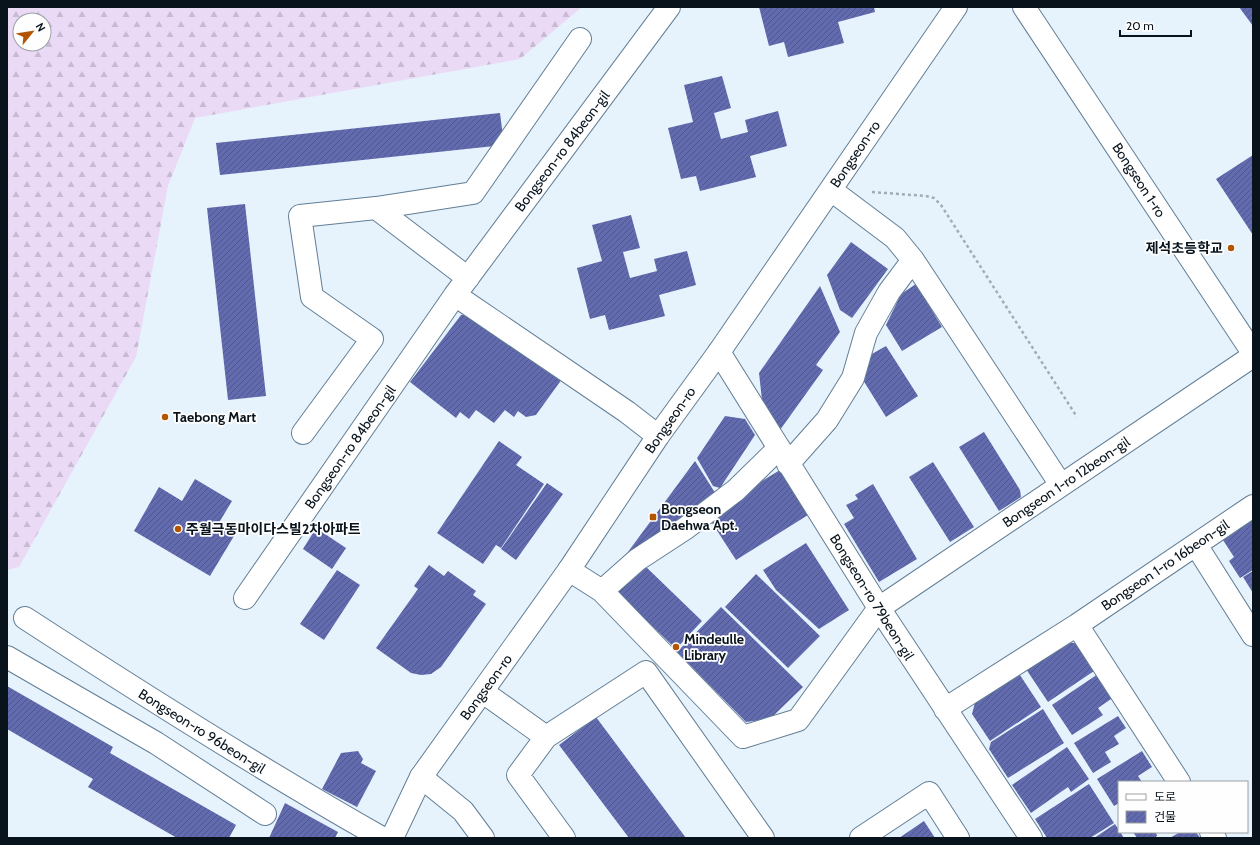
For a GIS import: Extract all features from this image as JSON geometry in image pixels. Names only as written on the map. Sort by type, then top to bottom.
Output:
[{"type":"street","name":"Bongseon-ro 84beon-gil","points":[[245,598],[468,278],[669,7]]},
{"type":"street","name":"Bongseon-ro","points":[[392,838],[421,777],[483,692],[568,570],[658,436],[719,352],[956,7]]},
{"type":"street","name":"Bongseon 1-ro","points":[[1024,7],[1253,354]]},
{"type":"street","points":[[303,433],[372,339],[312,297],[300,216],[376,208],[473,193],[580,39]]},
{"type":"street","points":[[831,190],[895,238],[913,260],[1061,485]]},
{"type":"street","points":[[376,208],[468,278]]},
{"type":"street","points":[[602,591],[637,560],[686,528],[784,456],[827,420],[853,378],[866,332],[889,292],[913,260]]},
{"type":"street","points":[[456,295],[658,436]]},
{"type":"street","name":"Bongseon-ro 79beon-gil","points":[[719,352],[879,608],[1031,838]]},
{"type":"street","name":"Bongseon 1-ro 12beon-gil","points":[[879,608],[1253,354]]},
{"type":"street","name":"Bongseon 1-ro 16beon-gil","points":[[944,708],[1077,625],[1253,506]]},
{"type":"street","points":[[1196,545],[1253,635]]},
{"type":"street","points":[[568,570],[602,591],[743,737],[798,720],[879,608]]},
{"type":"street","name":"Bongseon-ro 96beon-gil","points":[[25,618],[171,713],[271,774],[382,838]]},
{"type":"street","points":[[1077,625],[1178,780]]},
{"type":"street","points":[[7,657],[156,743],[265,814]]},
{"type":"street","points":[[564,838],[518,775],[546,737],[646,672],[763,838]]},
{"type":"street","points":[[483,692],[546,737]]},
{"type":"street","points":[[156,743],[171,713]]},
{"type":"street","points":[[421,777],[463,811],[484,838]]},
{"type":"street","points":[[861,838],[929,793],[958,838]]},
{"type":"path","points":[[868,191],[926,196],[934,198],[941,205],[1077,417]]},
{"type":"green space","points":[[7,7],[582,7],[520,59],[195,118],[168,186],[136,357],[19,567],[7,570]]},
{"type":"building","points":[[759,7],[874,7],[875,12],[838,22],[844,43],[788,57],[784,42],[769,46]]},
{"type":"building","points":[[1239,7],[1253,7],[1253,26]]},
{"type":"building","points":[[722,76],[731,108],[714,113],[721,139],[748,132],[745,120],[778,111],[787,146],[750,156],[756,177],[700,191],[696,176],[681,179],[668,128],[693,122],[684,85]]},
{"type":"building","points":[[500,113],[504,145],[220,175],[216,143]]},
{"type":"building","points":[[1253,155],[1253,235],[1216,179]]},
{"type":"building","points":[[245,204],[266,396],[228,400],[207,208]]},
{"type":"building","points":[[631,215],[640,248],[623,252],[630,278],[657,271],[654,259],[687,251],[696,285],[659,295],[665,316],[609,330],[605,315],[590,319],[577,268],[602,261],[592,225]]},
{"type":"building","points":[[851,242],[888,269],[852,318],[840,310],[827,275]]},
{"type":"building","points":[[916,284],[942,327],[902,351],[886,325],[901,294]]},
{"type":"building","points":[[820,286],[840,332],[816,365],[823,370],[780,430],[762,400],[759,373]]},
{"type":"building","points":[[461,315],[476,315],[562,379],[536,415],[526,417],[518,411],[514,417],[505,410],[494,423],[476,410],[469,419],[460,412],[456,418],[410,382]]},
{"type":"building","points":[[886,346],[918,396],[886,417],[863,380],[870,355]]},
{"type":"building","points":[[725,416],[745,419],[755,435],[720,488],[713,486],[697,458]]},
{"type":"building","points":[[984,432],[1020,490],[1021,497],[999,511],[959,447]]},
{"type":"building","points":[[499,441],[522,457],[516,465],[544,484],[501,548],[496,545],[483,564],[437,533]]},
{"type":"building","points":[[695,461],[719,499],[625,556]]},
{"type":"building","points":[[933,462],[974,527],[950,542],[909,477]]},
{"type":"building","points":[[780,470],[808,515],[736,560],[707,515]]},
{"type":"building","name":"주월극동마이다스빌2차아파트","points":[[195,479],[232,501],[217,526],[234,536],[210,576],[134,531],[159,487],[182,501]]},
{"type":"building","points":[[547,483],[563,494],[516,560],[501,549]]},
{"type":"building","points":[[873,484],[917,559],[879,582],[844,524],[854,518],[846,505],[858,499],[855,495]]},
{"type":"building","points":[[1253,515],[1253,570],[1240,578],[1229,561],[1234,557],[1221,537]]},
{"type":"building","points":[[316,528],[346,548],[332,569],[303,549]]},
{"type":"building","points":[[806,543],[849,610],[819,629],[776,590],[763,570]]},
{"type":"building","points":[[643,564],[702,621],[676,649],[617,592]]},
{"type":"building","points":[[429,565],[444,576],[448,571],[476,591],[473,595],[486,604],[441,667],[431,674],[421,675],[411,673],[376,648],[418,589],[414,586]]},
{"type":"building","points":[[337,570],[360,585],[324,640],[300,624]]},
{"type":"building","points":[[1253,571],[1253,593],[1243,577]]},
{"type":"building","points":[[756,574],[820,636],[788,668],[725,607]]},
{"type":"building","points":[[721,607],[803,687],[770,719],[746,722],[677,652]]},
{"type":"building","points":[[1061,641],[1080,644],[1097,669],[1048,702],[1024,666]]},
{"type":"building","points":[[1016,669],[1041,707],[990,741],[972,714],[977,695]]},
{"type":"building","points":[[1098,674],[1114,697],[1098,708],[1103,715],[1072,735],[1052,705]]},
{"type":"building","points":[[7,686],[113,747],[110,753],[236,825],[229,838],[177,838],[88,787],[93,779],[7,729]]},
{"type":"building","points":[[1043,709],[1064,743],[1008,778],[989,749],[991,742]]},
{"type":"building","points":[[1118,716],[1126,728],[1114,736],[1119,744],[1105,752],[1111,762],[1093,773],[1074,743]]},
{"type":"building","points":[[596,717],[686,838],[629,838],[559,745]]},
{"type":"building","points":[[1067,747],[1089,779],[1071,792],[1068,787],[1031,813],[1012,785]]},
{"type":"building","points":[[358,751],[363,759],[361,763],[376,771],[357,807],[322,789],[341,753]]},
{"type":"building","points":[[1142,751],[1152,767],[1138,776],[1141,781],[1118,781],[1118,804],[1114,806],[1097,779]]},
{"type":"building","points":[[1089,784],[1114,823],[1090,838],[1047,838],[1035,819]]},
{"type":"building","points":[[285,803],[338,832],[335,838],[269,838]]},
{"type":"building","points":[[924,821],[935,838],[899,838]]},
{"type":"building","points":[[1115,824],[1118,829],[1118,833],[1121,833],[1124,838],[1094,838]]},
{"type":"building","points":[[1134,833],[1156,833],[1157,836],[1154,838],[1137,838]]},
{"type":"building","points":[[1178,833],[1197,833],[1200,838],[1170,838]]},
{"type":"place","name":"제석초등학교","points":[[1231,248]]},
{"type":"place","name":"Taebong Mart","points":[[165,417]]},
{"type":"place","name":"Bongseon Daehwa Apt.","points":[[653,517]]},
{"type":"place","name":"주월극동마이다스빌2차아파트","points":[[178,529]]},
{"type":"place","name":"Mindeulle Library","points":[[676,647]]}]
